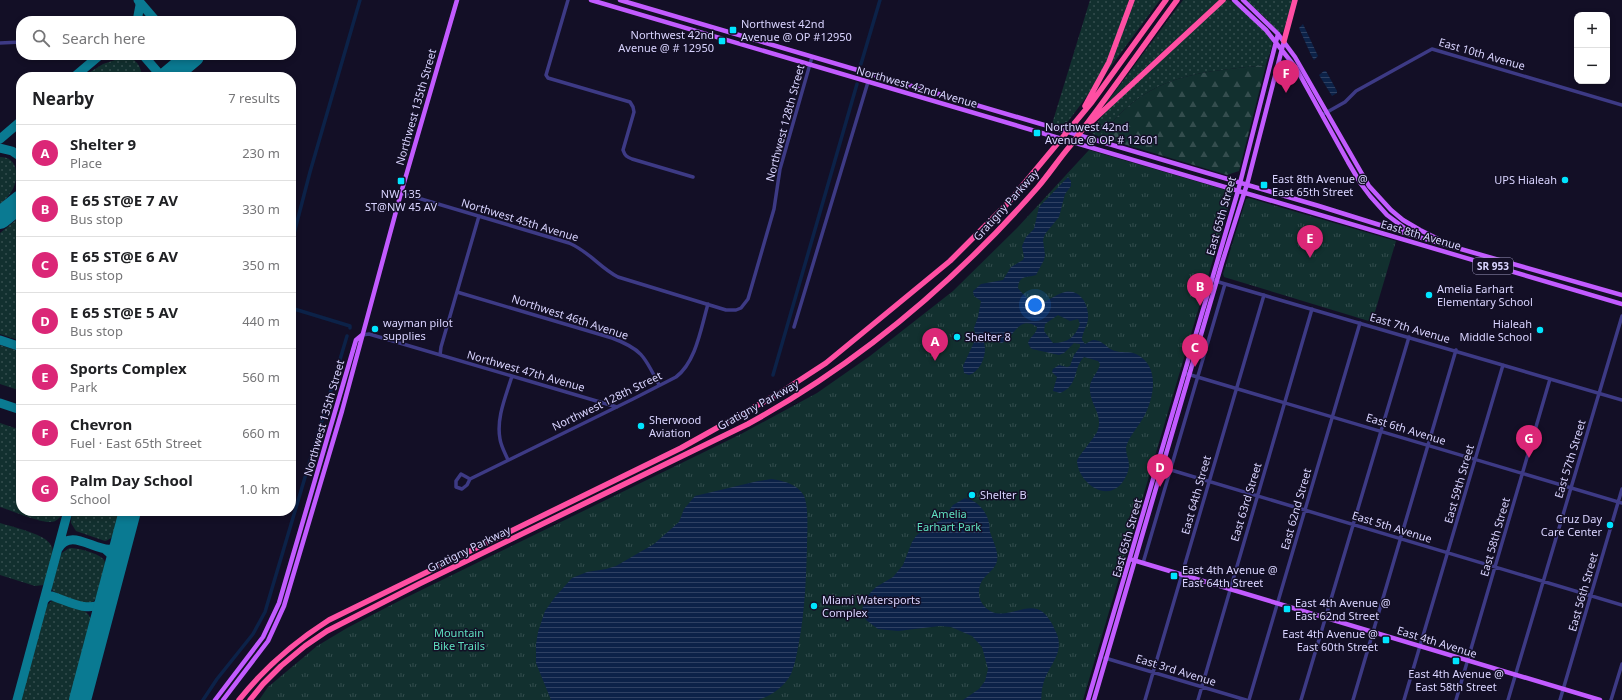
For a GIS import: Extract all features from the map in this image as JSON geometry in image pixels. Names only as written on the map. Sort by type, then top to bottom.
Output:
[{"type":"highway","points":[[1074,125],[1107,68],[1132,0]]},
{"type":"highway","name":"Gratigny Parkway","points":[[239,700],[265,670],[287,648],[328,620],[681,448],[783,391],[826,363],[950,260],[1008,203],[1074,125],[1166,0]]},
{"type":"highway","name":"Gratigny Parkway","points":[[250,700],[281,666],[305,646],[327,631],[430,579],[748,424],[824,379],[889,331],[937,290],[984,246],[1038,186],[1084,128],[1177,0]]},
{"type":"highway","points":[[1084,128],[1222,0]]},
{"type":"highway","points":[[1284,41],[1295,0]]},
{"type":"main road","name":"Northwest 135th Street","points":[[223,700],[258,654],[277,624],[284,606],[342,411],[401,193],[457,0]]},
{"type":"main road","name":"Northwest 42nd Avenue","points":[[591,0],[610,3],[868,82],[1238,190]]},
{"type":"main road","name":"Northwest 42nd Avenue","points":[[620,0],[1247,185]]},
{"type":"main road","points":[[1234,0],[1256,19],[1276,41],[1296,68],[1361,184],[1370,196],[1387,215],[1434,248]]},
{"type":"main road","points":[[1243,0],[1284,41],[1305,72],[1361,174],[1380,198],[1403,220],[1420,230],[1461,249]]},
{"type":"main road","name":"East 65th Street","points":[[1088,700],[1240,183],[1278,34]]},
{"type":"main road","points":[[738,43],[740,35]]},
{"type":"main road","name":"East 65th Street","points":[[1094,700],[1217,281],[1247,185],[1284,41]]},
{"type":"main road","points":[[774,54],[776,46]]},
{"type":"main road","points":[[1277,70],[1285,65],[1296,68]]},
{"type":"main road","points":[[933,101],[936,93]]},
{"type":"main road","points":[[1009,123],[1011,115]]},
{"type":"main road","name":"East 8th Avenue","points":[[1247,185],[1415,236],[1554,275],[1622,296]]},
{"type":"main road","name":"East 8th Avenue","points":[[1238,190],[1622,304]]},
{"type":"main road","points":[[1316,214],[1319,206]]},
{"type":"main road","points":[[1480,262],[1482,255]]},
{"type":"main road","points":[[1551,283],[1554,275]]},
{"type":"main road","name":"Northwest 135th Street","points":[[215,700],[252,652],[269,626],[279,603],[356,340],[362,335]]},
{"type":"main road","points":[[301,527],[307,529]]},
{"type":"main road","name":"East 4th Avenue","points":[[1130,559],[1600,700]]},
{"type":"street","points":[[568,0],[546,75],[550,79],[630,102],[634,112],[623,150],[627,158],[693,177]]},
{"type":"street","points":[[0,43],[16,42]]},
{"type":"street","name":"East 10th Avenue","points":[[1322,115],[1345,102],[1356,91],[1432,49],[1622,105]]},
{"type":"street","name":"Northwest 128th Street","points":[[741,308],[748,299],[774,209],[780,169],[812,57]]},
{"type":"street","points":[[794,327],[868,82]]},
{"type":"street","name":"Northwest 45th Avenue","points":[[401,193],[569,243],[581,248],[608,272],[618,278],[730,310],[741,308]]},
{"type":"street","points":[[440,355],[479,216]]},
{"type":"street","name":"East 7th Avenue","points":[[1198,276],[1456,350],[1550,380],[1622,400]]},
{"type":"street","points":[[1144,563],[1225,284]]},
{"type":"street","name":"Northwest 46th Avenue","points":[[457,292],[626,343],[639,352],[648,363],[659,385]]},
{"type":"street","name":"East 64th Street","points":[[1145,700],[1264,295]]},
{"type":"street","name":"Northwest 128th Street","points":[[472,478],[617,407],[682,372],[691,359],[708,304]]},
{"type":"street","name":"East 63rd Street","points":[[1198,700],[1312,309]]},
{"type":"street","name":"East 57th Street","points":[[1508,700],[1622,316]]},
{"type":"street","name":"East 62nd Street","points":[[1248,700],[1278,604],[1360,323]]},
{"type":"street","name":"Northwest 47th Avenue","points":[[362,335],[369,334],[617,407]]},
{"type":"street","points":[[1301,700],[1352,524],[1409,337]]},
{"type":"street","points":[[1353,700],[1456,350]]},
{"type":"street","name":"East 59th Street","points":[[1404,700],[1503,365]]},
{"type":"street","name":"East 6th Avenue","points":[[1184,373],[1620,502]]},
{"type":"street","points":[[508,460],[500,441],[499,431],[500,417],[512,376]]},
{"type":"street","name":"East 58th Street","points":[[1456,700],[1550,380]]},
{"type":"street","name":"East 5th Avenue","points":[[1157,466],[1622,604]]},
{"type":"street","points":[[461,474],[472,478],[462,489],[456,487],[456,481],[461,474]]},
{"type":"street","name":"East 56th Street","points":[[1560,700],[1620,502],[1622,490]]},
{"type":"street","name":"East 3rd Avenue","points":[[1101,657],[1248,700]]},
{"type":"street","points":[[1611,700],[1622,664]]},
{"type":"green space","points":[[1090,0],[1129,0],[1108,59],[1093,88],[1064,127],[1052,124]]},
{"type":"green space","points":[[1133,0],[1160,0],[1103,77]]},
{"type":"green space","points":[[1183,0],[1219,0],[1105,105]]},
{"type":"green space","points":[[1228,0],[1233,2],[1270,36],[1272,43],[1266,65],[1216,71],[1174,80],[1154,89],[1136,100],[1118,116],[1100,137],[1089,132],[1108,109],[1224,1]]},
{"type":"green space","points":[[1245,0],[1293,0],[1283,32],[1279,33],[1267,19]]},
{"type":"green space","points":[[115,60],[134,60],[139,66],[141,72],[90,72],[103,64]]},
{"type":"green space","points":[[1266,65],[1239,171],[1227,175],[1100,137],[1118,116],[1136,100],[1154,89],[1174,80],[1216,71]]},
{"type":"green space","name":"Amelia Earhart Park","points":[[1089,150],[1233,192],[1083,700],[259,700],[268,687],[317,646],[347,628],[399,601],[741,434],[817,393],[870,356],[953,291],[1017,228]]},
{"type":"green space","points":[[0,157],[10,160],[14,164],[16,168],[16,179],[13,189],[0,204]]},
{"type":"green space","points":[[1249,198],[1396,241],[1372,322],[1224,277],[1223,274],[1246,199]]},
{"type":"green space","points":[[16,220],[16,339],[0,334],[0,233]]},
{"type":"green space","points":[[0,345],[16,350],[16,389],[0,384]]},
{"type":"green space","points":[[0,423],[16,428],[16,513],[0,507]]},
{"type":"green space","points":[[25,516],[61,516],[57,520],[52,522]]},
{"type":"green space","points":[[72,516],[122,516],[116,533],[110,539],[105,541],[76,531],[71,523]]},
{"type":"green space","points":[[0,523],[37,535],[49,542],[53,549],[53,554],[46,581],[43,585],[35,586],[0,575]]},
{"type":"green space","points":[[70,548],[83,550],[98,555],[104,560],[106,565],[106,578],[104,585],[98,597],[89,603],[77,601],[52,590],[53,577],[59,557],[63,552]]},
{"type":"green space","points":[[52,601],[81,609],[88,614],[92,622],[92,627],[72,700],[21,700],[46,606]]},
{"type":"water","points":[[1303,24],[1318,56],[1314,60],[1299,28]]},
{"type":"water","points":[[1326,71],[1337,91],[1337,93],[1332,96],[1319,75]]},
{"type":"water","points":[[1068,177],[1071,181],[1071,186],[1065,194],[1059,217],[1045,234],[1043,240],[1045,255],[1044,260],[1036,275],[1021,279],[1018,288],[1035,303],[1040,303],[1065,292],[1074,292],[1078,294],[1086,305],[1088,314],[1082,337],[1085,344],[1092,340],[1096,340],[1115,351],[1136,354],[1144,359],[1149,366],[1152,375],[1153,383],[1150,402],[1143,418],[1130,437],[1126,447],[1129,465],[1127,474],[1118,487],[1111,490],[1105,491],[1098,489],[1086,481],[1081,475],[1077,461],[1097,432],[1099,426],[1098,416],[1091,396],[1090,384],[1100,364],[1098,361],[1084,357],[1078,366],[1070,386],[1060,393],[1053,391],[1057,377],[1052,372],[1053,369],[1059,365],[1067,367],[1070,366],[1074,355],[1080,347],[1080,344],[1074,343],[1064,353],[1059,355],[1032,349],[1028,343],[1037,327],[1026,323],[1021,325],[1002,343],[985,339],[985,353],[981,365],[976,371],[969,375],[964,373],[963,366],[976,338],[974,328],[981,301],[974,296],[973,291],[981,284],[1003,280],[1011,267],[1023,260],[1024,257],[1022,246],[1026,237],[1034,229],[1039,207]],"holes":[[[1058,315],[1070,321],[1078,319],[1080,324],[1073,336],[1063,342],[1053,343],[1044,331],[1045,324]]]},
{"type":"water","points":[[772,479],[794,486],[801,492],[806,501],[807,514],[806,583],[801,630],[797,654],[791,674],[781,687],[768,696],[758,700],[551,700],[536,663],[536,644],[538,632],[545,611],[572,578],[587,572],[616,566],[654,544],[679,522],[684,509],[695,496]]},
{"type":"water","points":[[965,498],[974,501],[984,511],[988,519],[990,532],[997,554],[995,566],[983,579],[979,588],[980,600],[984,606],[991,611],[999,613],[1030,608],[1037,609],[1044,613],[1048,618],[1058,636],[1058,651],[1056,658],[1045,678],[1041,700],[963,700],[979,689],[985,681],[988,669],[982,647],[972,636],[951,627],[940,626],[898,631],[878,629],[866,620],[862,610],[865,599],[871,592],[876,587],[893,577],[903,565],[916,536],[928,526],[942,520],[953,505]]},
{"type":"waterway","points":[[296,226],[360,0]]},
{"type":"waterway","points":[[861,64],[880,0]]},
{"type":"waterway","points":[[773,375],[857,84]]},
{"type":"waterway","points":[[296,310],[350,326],[350,328]]},
{"type":"waterway","points":[[296,508],[347,336]]},
{"type":"waterway","points":[[203,700],[217,679],[253,634],[265,612],[294,516]]},
{"type":"taxiway","points":[[138,0],[152,16]]},
{"type":"taxiway","points":[[138,16],[140,5],[139,0]]},
{"type":"taxiway","points":[[80,72],[94,60]]},
{"type":"taxiway","points":[[147,60],[158,72]]},
{"type":"taxiway","points":[[177,60],[178,68]]},
{"type":"taxiway","points":[[0,139],[16,125]]},
{"type":"taxiway","points":[[0,148],[16,154]]},
{"type":"taxiway","points":[[0,340],[16,345]]},
{"type":"taxiway","points":[[0,403],[16,408]]},
{"type":"taxiway","points":[[17,700],[67,516]]},
{"type":"taxiway","points":[[58,549],[65,542],[73,540],[82,541],[100,548],[109,549],[117,547],[123,540]]},
{"type":"taxiway","points":[[105,549],[113,556],[115,569]]},
{"type":"taxiway","points":[[44,600],[48,596],[52,596],[74,604],[88,607],[95,606],[107,598]]},
{"type":"runway","points":[[174,72],[188,60]]},
{"type":"runway","points":[[0,218],[16,205]]},
{"type":"runway","points":[[80,700],[129,516]]},
{"type":"place","name":"Northwest 42nd Avenue @ OP #12950","points":[[733,30]]},
{"type":"place","name":"Northwest 42nd Avenue @ # 12950","points":[[722,41]]},
{"type":"place","name":"Chevron","points":[[1286,93]]},
{"type":"place","name":"Northwest 42nd Avenue @ OP # 12601","points":[[1037,133]]},
{"type":"place","name":"UPS Hialeah","points":[[1565,180]]},
{"type":"place","name":"NW 135 ST@NW 45 AV","points":[[401,181]]},
{"type":"place","name":"East 8th Avenue @ East 65th Street","points":[[1264,185]]},
{"type":"place","name":"Sports Complex","points":[[1310,258]]},
{"type":"place","name":"Amelia Earhart Elementary School","points":[[1429,295]]},
{"type":"place","name":"E 65 ST@E 7 AV","points":[[1200,306]]},
{"type":"place","name":"wayman pilot supplies","points":[[375,329]]},
{"type":"place","name":"Hialeah Middle School","points":[[1540,330]]},
{"type":"place","name":"Shelter 8","points":[[957,337]]},
{"type":"place","name":"Shelter 9","points":[[935,361]]},
{"type":"place","name":"E 65 ST@E 6 AV","points":[[1195,367]]},
{"type":"place","name":"Sherwood Aviation","points":[[641,426]]},
{"type":"place","name":"Palm Day School","points":[[1529,458]]},
{"type":"place","name":"E 65 ST@E 5 AV","points":[[1160,487]]},
{"type":"place","name":"Shelter B","points":[[972,495]]},
{"type":"place","name":"Cruz Day Care Center","points":[[1610,525]]},
{"type":"place","name":"East 4th Avenue @ East 64th Street","points":[[1174,576]]},
{"type":"place","name":"Miami Watersports Complex","points":[[814,606]]},
{"type":"place","name":"East 4th Avenue @ East 62nd Street","points":[[1287,609]]},
{"type":"place","name":"East 4th Avenue @ East 60th Street","points":[[1386,640]]},
{"type":"place","name":"East 4th Avenue @ East 58th Street","points":[[1456,661]]},
{"type":"park label","name":"Mountain Bike Trails","points":[[459,639]]}]
